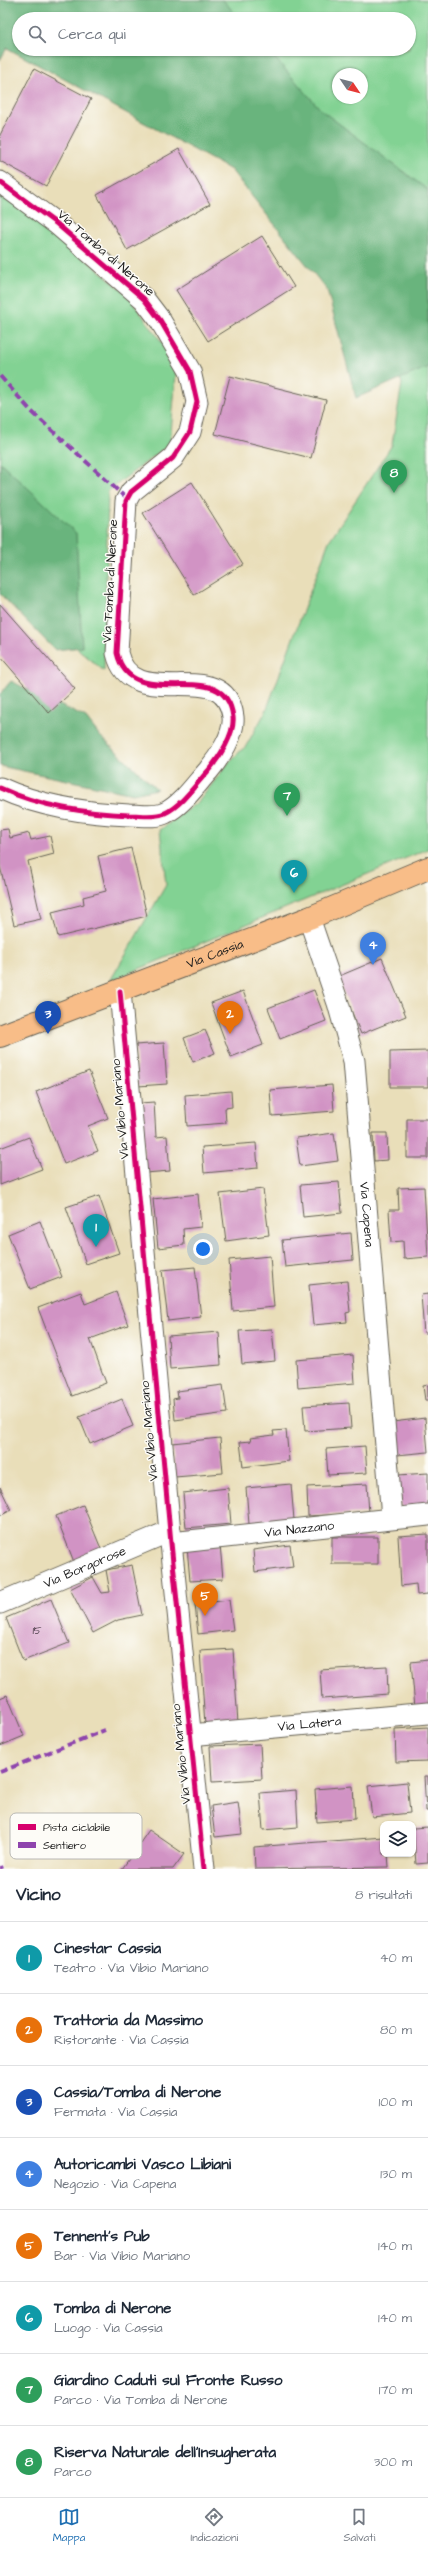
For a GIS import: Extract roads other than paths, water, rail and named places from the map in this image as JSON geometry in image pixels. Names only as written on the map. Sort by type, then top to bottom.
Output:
[{"type":"main road","name":"Via Cassia","points":[[0,1036],[309,918],[428,868]]},
{"type":"street","name":"Via Tomba di Nerone","points":[[0,182],[57,224],[144,299],[160,320],[190,371],[196,390],[196,408],[187,439],[173,458],[131,492],[126,501],[117,653],[123,668],[140,682],[152,685],[199,684],[212,688],[226,700],[233,717],[231,732],[213,765],[174,807],[161,815],[77,811],[44,804],[0,788]]},
{"type":"street","name":"Via Capena","points":[[309,918],[338,1003],[354,1061],[392,1518]]},
{"type":"street","name":"Via Vibio Mariano","points":[[120,991],[170,1537],[204,1869]]},
{"type":"street","name":"Via Nazzano","points":[[170,1537],[428,1515]]},
{"type":"street","name":"Via Borgorose","points":[[0,1603],[170,1537]]},
{"type":"street","name":"Via Latera","points":[[190,1735],[428,1713]]},
{"type":"place","name":"Riserva Naturale dell'Insugherata","points":[[394,493]]},
{"type":"place","name":"Giardino Caduti sul Fronte Russo","points":[[287,816]]},
{"type":"place","name":"Tomba di Nerone","points":[[294,893]]},
{"type":"place","name":"Autoricambi Vasco Libiani","points":[[373,965]]},
{"type":"place","name":"Cassia/Tomba di Nerone","points":[[48,1034]]},
{"type":"place","name":"Trattoria da Massimo","points":[[230,1034]]},
{"type":"place","name":"Cinestar Cassia","points":[[96,1247]]},
{"type":"place","name":"Tennent's Pub","points":[[205,1616]]}]
